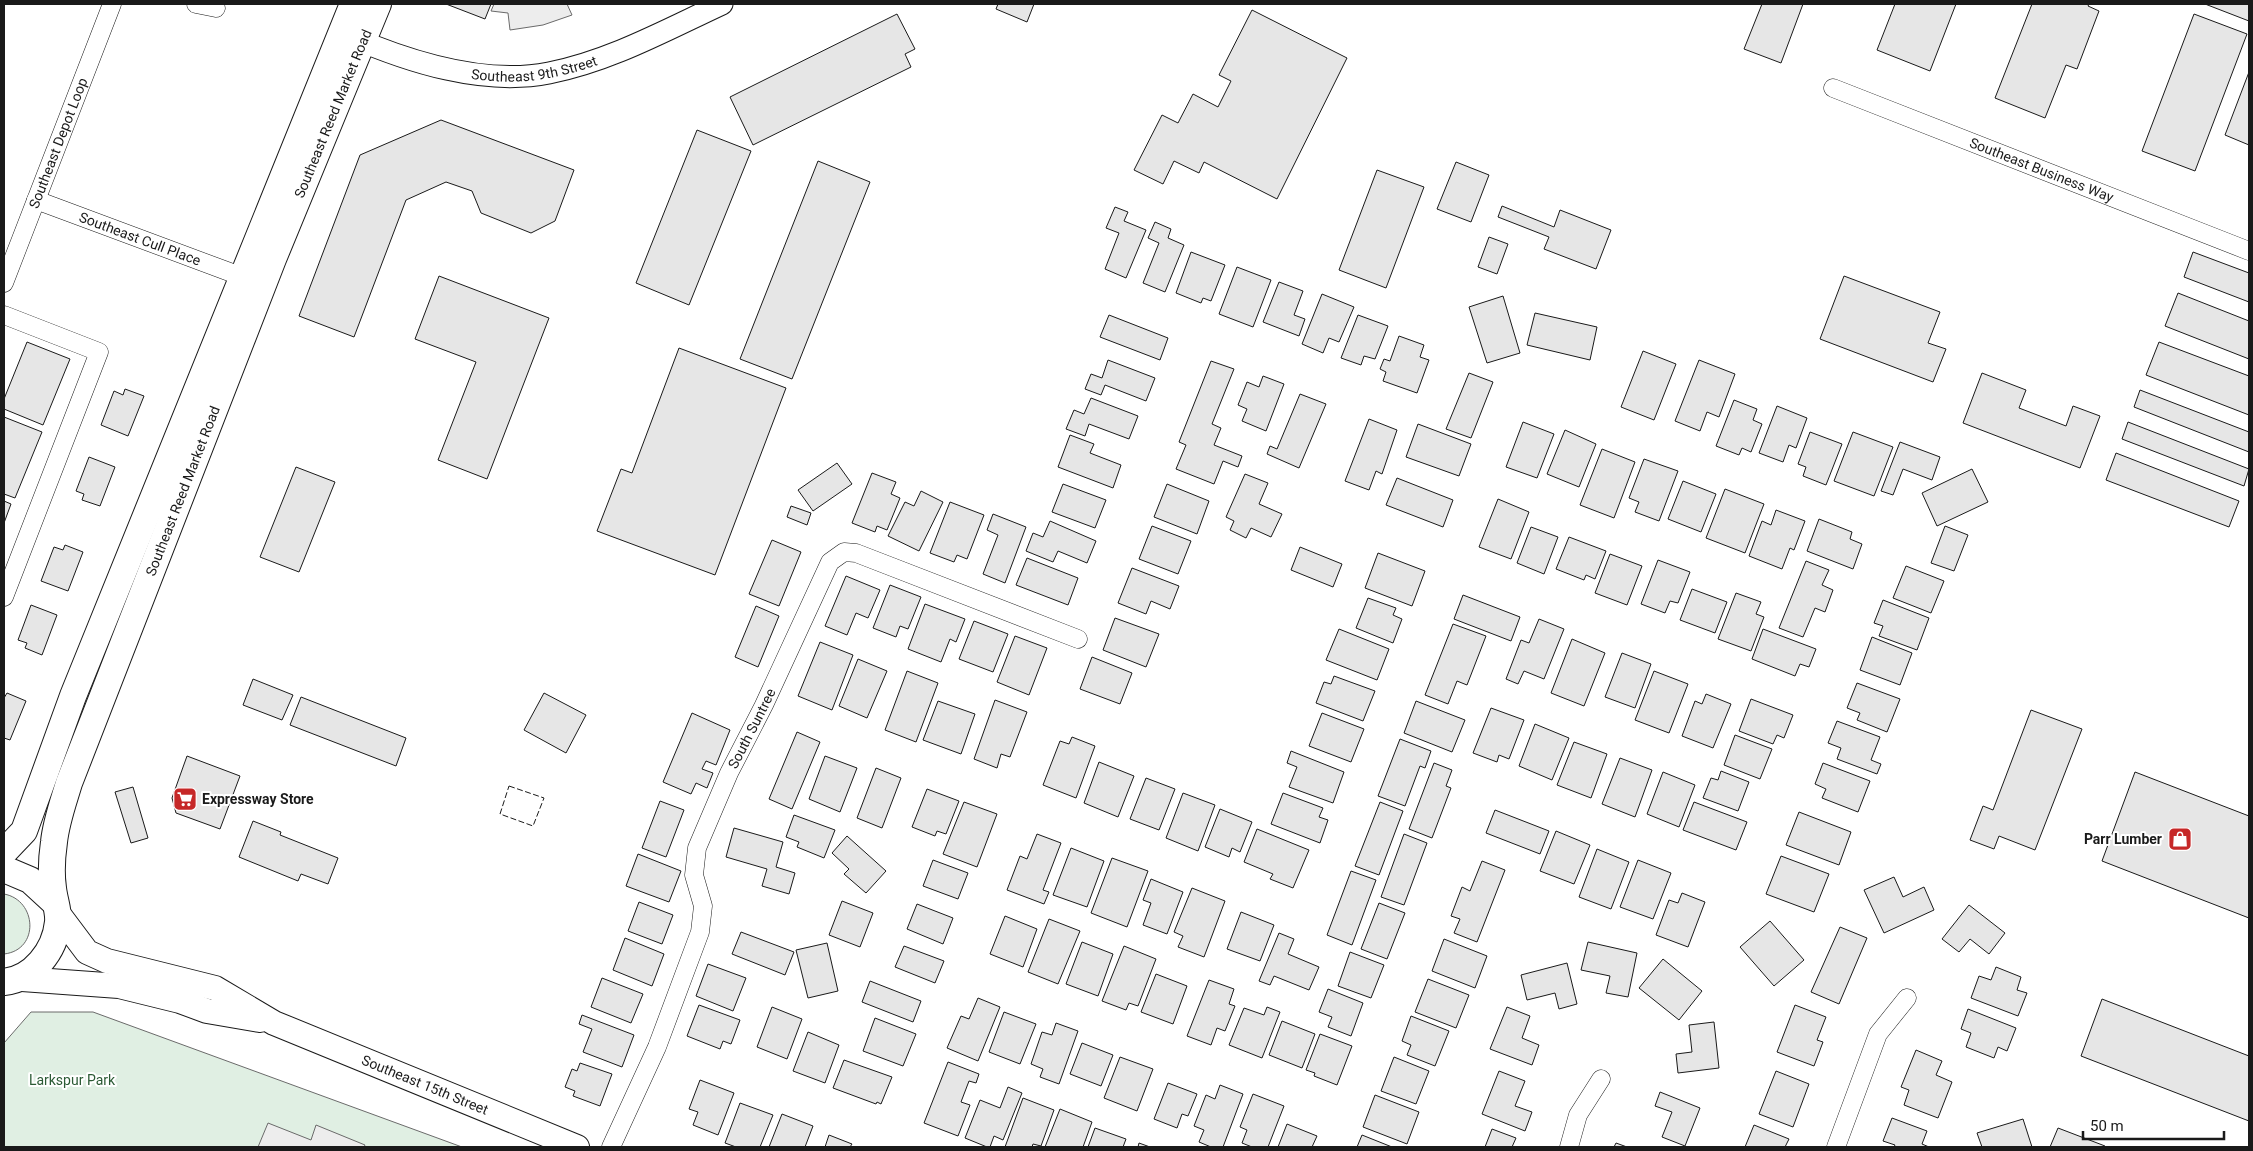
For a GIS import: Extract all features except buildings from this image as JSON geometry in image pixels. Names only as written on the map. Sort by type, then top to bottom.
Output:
[{"type":"main road","name":"Southeast Reed Market Road","points":[[9,982],[45,956],[54,941],[56,908],[52,885],[54,842],[59,816],[69,783],[273,259],[352,38],[353,4]]},
{"type":"main road","name":"Southeast Reed Market Road","points":[[4,852],[24,831],[35,806],[73,696],[243,277],[352,38],[378,4]]},
{"type":"main road","name":"Southeast 15th Street","points":[[4,869],[30,880],[56,908],[87,952],[107,961],[215,988],[274,1023],[577,1147]]},
{"type":"main road","name":"Southeast 15th Street","points":[[9,982],[119,986],[180,1001],[207,1011],[274,1023]]},
{"type":"street","name":"Southeast Depot Loop","points":[[4,282],[112,4]]},
{"type":"street","points":[[196,4],[216,8]]},
{"type":"street","name":"Southeast 9th Street","points":[[352,38],[418,62],[457,72],[498,76],[547,74],[586,64],[640,42],[722,4]]},
{"type":"street","name":"Southeast Business Way","points":[[1833,88],[2249,251]]},
{"type":"street","name":"Southeast Cull Place","points":[[36,200],[243,277]]},
{"type":"street","points":[[4,315],[99,352],[4,597]]},
{"type":"street","name":"South Suntree","points":[[611,1147],[657,1047],[700,932],[703,906],[694,875],[697,848],[729,773],[764,705],[830,562],[844,552],[856,554],[1078,639]]},
{"type":"street","points":[[1836,1147],[1878,1034],[1907,998]]},
{"type":"street","points":[[1569,1147],[1578,1115],[1601,1079]]},
{"type":"green space","points":[[4,894],[15,898],[23,905],[30,925],[29,935],[24,944],[16,951],[4,954]]},
{"type":"green space","name":"Larkspur Park","points":[[31,1012],[93,1012],[462,1147],[4,1147],[4,1043]]},
{"type":"shaded area","points":[[494,4],[567,4],[572,15],[543,25],[510,30],[508,13],[491,11]]},
{"type":"shaded area","points":[[268,1123],[311,1140],[316,1125],[365,1145],[364,1147],[258,1147]]},
{"type":"fence","points":[[509,786],[544,798],[533,826],[500,814],[509,786]]},
{"type":"place","name":"Expressway Store","points":[[185,799]]},
{"type":"place","name":"Parr Lumber","points":[[2180,839]]}]
